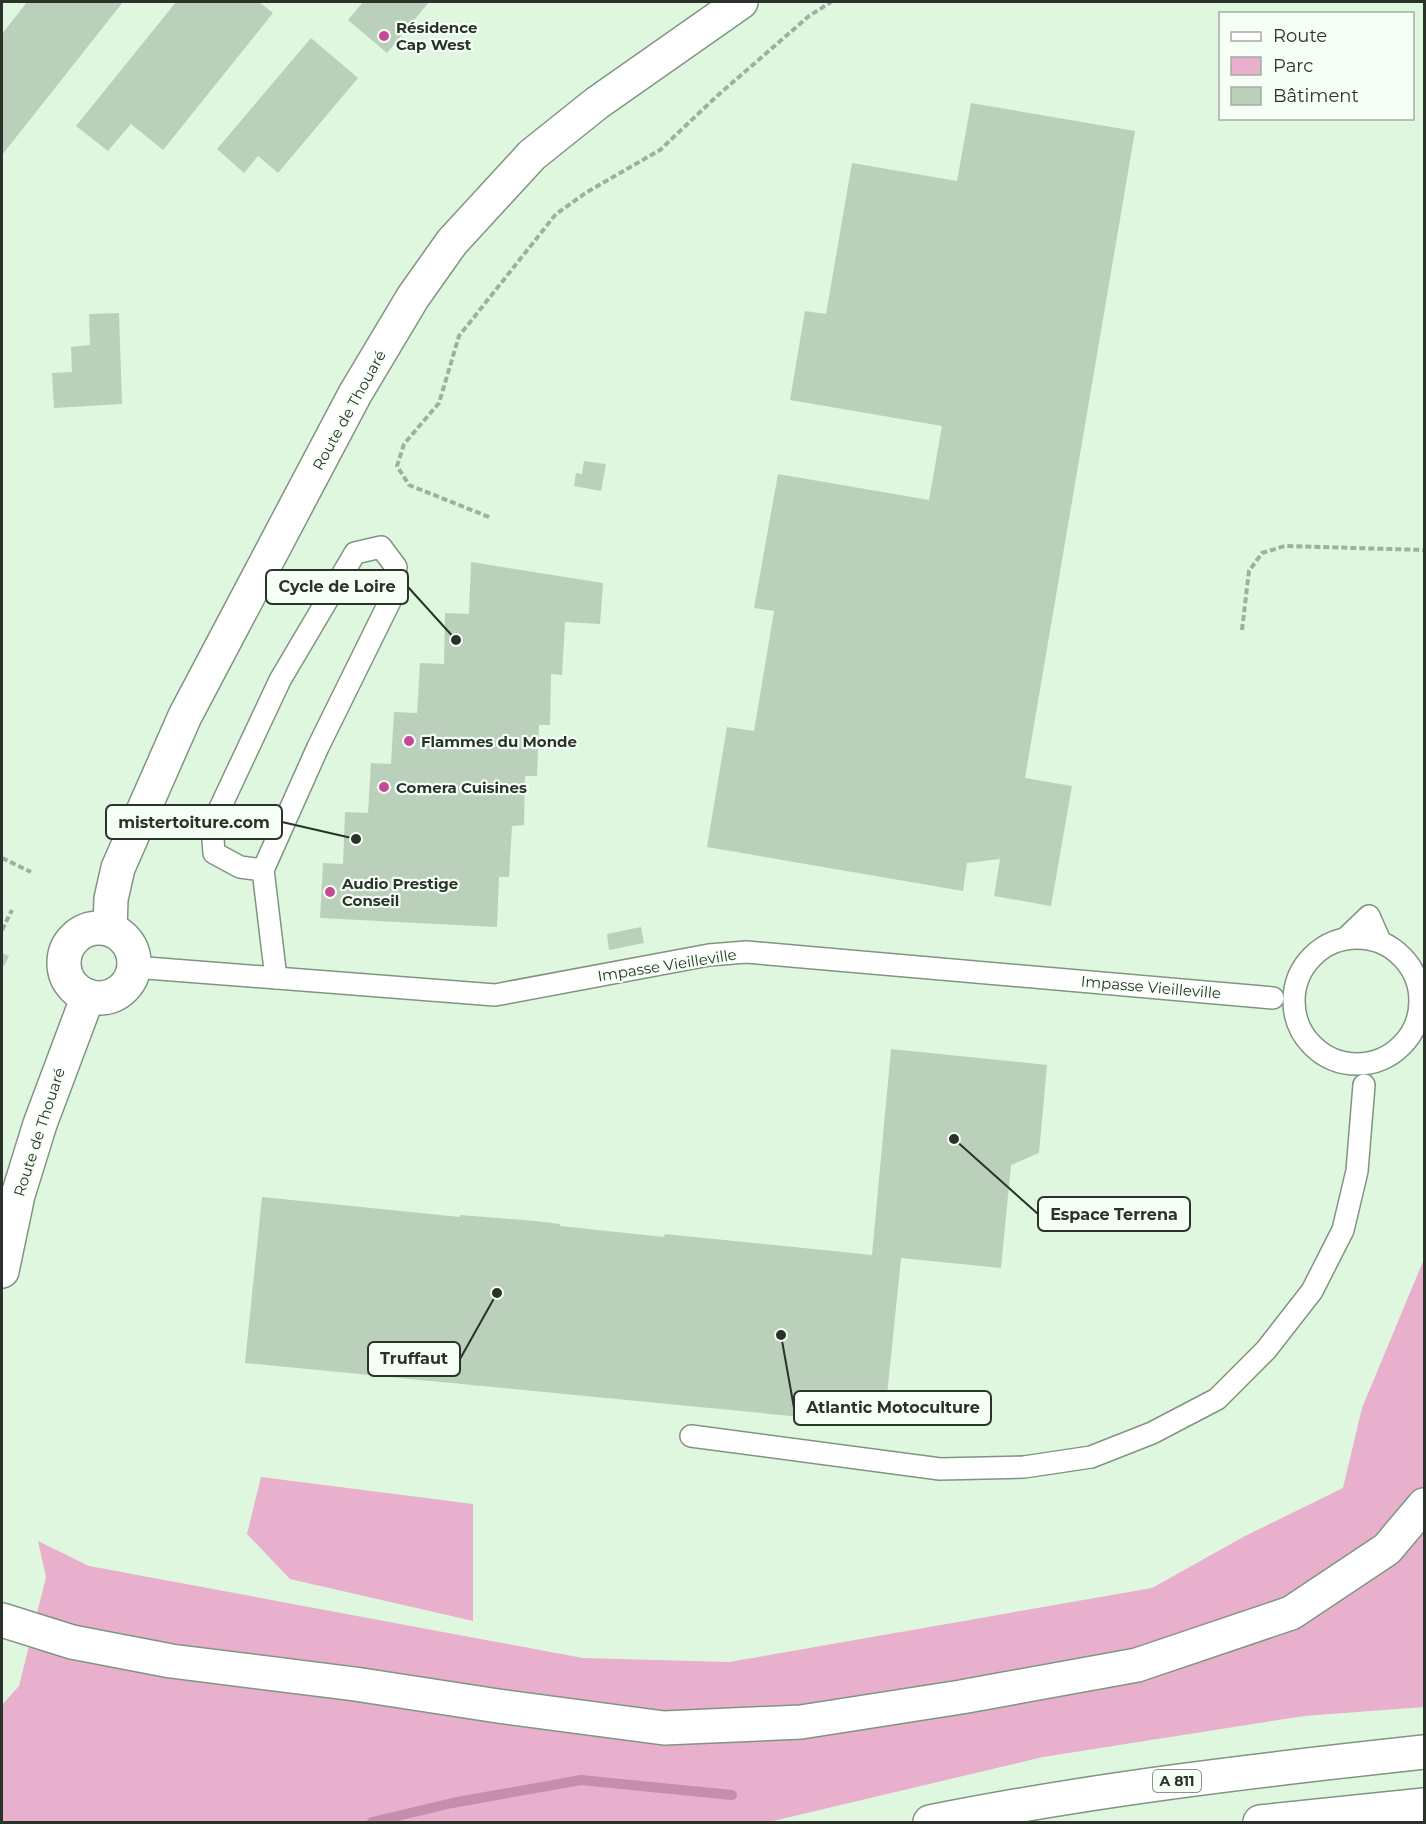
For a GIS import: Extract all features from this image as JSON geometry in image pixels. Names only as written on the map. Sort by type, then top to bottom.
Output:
[{"type":"main road","name":"Route de Thouaré","points":[[110,928],[111,899],[118,868],[185,716],[355,394],[413,297],[452,242],[532,155],[597,103],[741,2]]},
{"type":"main road","points":[[90,928],[110,928],[119,933],[131,947],[135,957],[134,967],[131,979],[123,989],[113,996],[100,998],[77,991],[66,976],[63,958],[67,947],[80,932],[90,928]]},
{"type":"main road","name":"Route de Thouaré","points":[[2,1271],[18,1195],[40,1125],[88,996]]},
{"type":"main road","points":[[2,1620],[72,1642],[171,1661],[355,1684],[664,1728],[801,1722],[961,1697],[1137,1665],[1291,1613],[1388,1549],[1425,1505]]},
{"type":"main road","name":"A 811","points":[[930,1822],[1066,1797],[1174,1781],[1425,1752]]},
{"type":"main road","points":[[1260,1822],[1425,1805]]},
{"type":"lane","points":[[262,870],[240,867],[214,853],[212,825],[280,680],[355,553],[381,547],[396,567],[392,597],[318,747],[262,870],[276,978]]},
{"type":"lane","points":[[1363,937],[1380,941],[1398,952],[1412,968],[1419,988],[1420,1009],[1414,1029],[1401,1046],[1384,1058],[1366,1064],[1347,1064],[1330,1058],[1315,1049],[1304,1035],[1296,1018],[1294,999],[1297,980],[1304,965],[1316,952],[1330,943],[1346,938],[1363,937]]},
{"type":"lane","name":"Impasse Vieilleville","points":[[134,967],[495,995],[709,955],[746,952],[1273,998]]},
{"type":"lane","points":[[1296,1018],[1273,998],[1297,980]]},
{"type":"lane","points":[[691,1436],[940,1469],[1024,1467],[1091,1457],[1152,1433],[1217,1399],[1266,1350],[1312,1291],[1342,1230],[1357,1171],[1364,1085],[1384,1058]]},
{"type":"lane","points":[[1347,1064],[1364,1085]]},
{"type":"path","points":[[489,517],[409,485],[397,466],[404,444],[439,403],[459,336],[556,214],[587,192],[660,150],[717,96],[809,16],[831,2]]},
{"type":"path","points":[[1242,630],[1249,571],[1262,553],[1285,546],[1425,549]]},
{"type":"path","points":[[2,858],[32,872]]},
{"type":"path","points":[[2,930],[12,910]]},
{"type":"green space","points":[[1424,1259],[1424,1707],[1304,1716],[1043,1757],[769,1822],[2,1822],[2,1705],[19,1686],[46,1577],[38,1541],[89,1566],[583,1658],[729,1662],[1152,1588],[1245,1536],[1343,1488],[1362,1408]]},
{"type":"green space","points":[[261,1477],[473,1504],[473,1621],[290,1579],[247,1534]]},
{"type":"building","points":[[27,2],[123,2],[2,155],[2,34]]},
{"type":"building","points":[[176,2],[259,2],[273,13],[163,150],[131,124],[108,151],[76,126]]},
{"type":"building","name":"Résidence Cap West","points":[[363,2],[429,2],[387,53],[348,20]]},
{"type":"building","points":[[311,38],[358,78],[278,173],[258,156],[244,173],[217,149]]},
{"type":"building","points":[[971,103],[1135,131],[1025,778],[1072,786],[1051,906],[994,896],[1000,859],[967,863],[963,891],[707,847],[727,727],[754,731],[774,611],[754,608],[778,474],[929,500],[942,426],[790,400],[805,311],[826,314],[852,163],[957,181]]},
{"type":"building","points":[[119,313],[122,404],[54,408],[52,373],[72,372],[71,347],[90,345],[89,314]]},
{"type":"building","points":[[584,461],[606,464],[601,491],[574,486],[576,473],[582,474]]},
{"type":"building","points":[[471,562],[603,583],[600,624],[565,622],[562,675],[551,674],[550,725],[539,725],[537,776],[525,776],[524,825],[512,826],[509,877],[499,877],[497,927],[320,918],[323,863],[343,864],[345,812],[368,813],[371,763],[391,764],[394,712],[417,713],[420,663],[444,664],[445,613],[469,614]]},
{"type":"building","points":[[641,927],[644,943],[609,950],[607,934]]},
{"type":"building","points":[[2,953],[9,956],[4,966],[2,965]]},
{"type":"building","points":[[891,1049],[1047,1065],[1039,1153],[1011,1165],[1001,1268],[901,1258],[884,1425],[245,1363],[262,1197],[460,1217],[460,1215],[535,1221],[560,1224],[560,1226],[664,1237],[665,1234],[872,1255]]},
{"type":"waterway","points":[[372,1822],[452,1803],[581,1780],[732,1795]]},
{"type":"place","name":"Résidence Cap West","points":[[384,36]]},
{"type":"place","name":"Cycle de Loire","points":[[456,640]]},
{"type":"place","name":"Flammes du Monde","points":[[409,741]]},
{"type":"place","name":"Comera Cuisines","points":[[384,787]]},
{"type":"place","name":"mistertoiture.com","points":[[356,839]]},
{"type":"place","name":"Audio Prestige Conseil","points":[[330,892]]},
{"type":"place","name":"Espace Terrena","points":[[954,1139]]},
{"type":"place","name":"Truffaut","points":[[497,1293]]},
{"type":"place","name":"Atlantic Motoculture","points":[[781,1335]]}]
